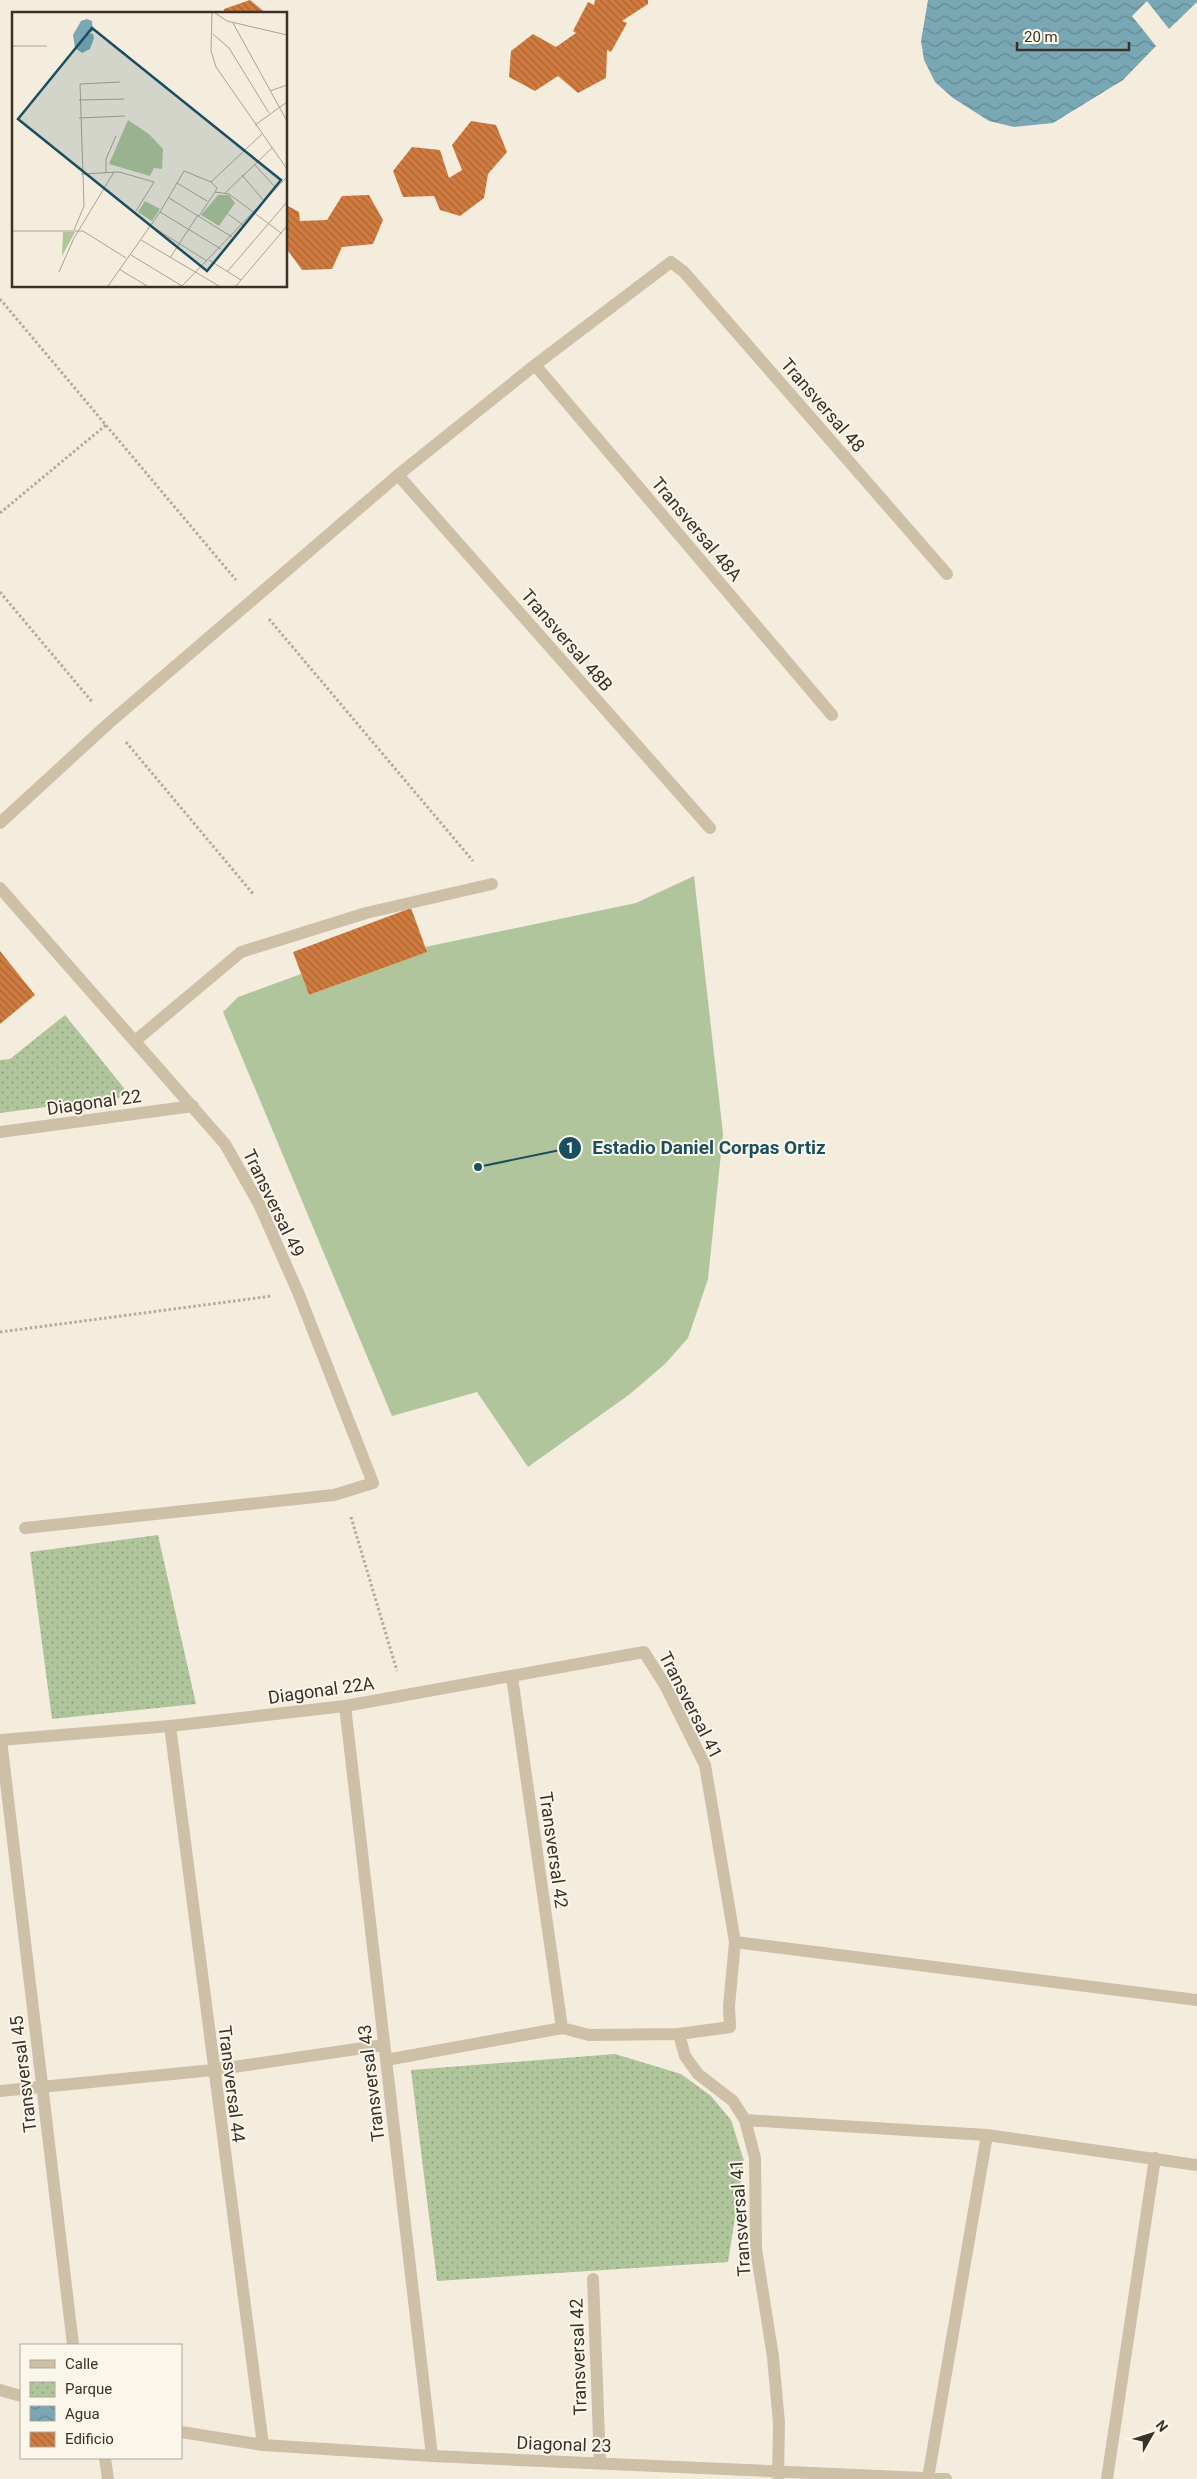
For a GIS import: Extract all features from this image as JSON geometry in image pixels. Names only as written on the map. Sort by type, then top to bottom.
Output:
[{"type":"street","name":"Transversal 48","points":[[535,365],[671,262],[684,272],[947,574]]},
{"type":"street","points":[[0,823],[110,722],[398,475],[535,365]]},
{"type":"street","name":"Transversal 48A","points":[[535,365],[832,715]]},
{"type":"street","name":"Transversal 48B","points":[[398,475],[710,828]]},
{"type":"street","points":[[135,1042],[241,952],[366,914],[492,884]]},
{"type":"street","name":"Transversal 49","points":[[0,888],[225,1144],[254,1195],[298,1292],[373,1483],[344,1492]]},
{"type":"street","name":"Diagonal 22","points":[[0,1132],[193,1106]]},
{"type":"street","points":[[25,1528],[334,1495],[344,1492]]},
{"type":"street","name":"Diagonal 22A","points":[[0,1740],[170,1726],[345,1706],[644,1652]]},
{"type":"street","name":"Transversal 41","points":[[644,1652],[665,1686],[704,1764],[735,1942],[729,2006],[730,2027],[679,2034],[685,2056],[698,2074],[733,2101],[744,2120],[755,2158],[756,2249],[773,2357],[779,2423],[778,2475]]},
{"type":"street","name":"Transversal 42","points":[[512,1677],[562,2028]]},
{"type":"street","name":"Transversal 43","points":[[345,1706],[432,2456]]},
{"type":"street","name":"Transversal 44","points":[[170,1726],[212,2070],[263,2445]]},
{"type":"street","name":"Transversal 45","points":[[0,1740],[73,2344]]},
{"type":"street","points":[[735,1942],[1197,2000]]},
{"type":"street","points":[[386,2060],[562,2028],[589,2035],[679,2034]]},
{"type":"street","points":[[0,2090],[212,2070],[384,2045]]},
{"type":"street","points":[[744,2120],[986,2136],[1197,2165]]},
{"type":"street","points":[[928,2478],[986,2136]]},
{"type":"street","points":[[1107,2479],[1155,2158]]},
{"type":"street","name":"Transversal 42","points":[[593,2279],[600,2463]]},
{"type":"street","points":[[0,2390],[20,2396]]},
{"type":"street","name":"Diagonal 23","points":[[182,2432],[263,2445],[432,2456],[600,2463],[778,2475],[946,2479]]},
{"type":"street","points":[[105,2459],[108,2479]]},
{"type":"path","points":[[0,513],[106,425]]},
{"type":"path","points":[[0,1332],[298,1292]]},
{"type":"path","points":[[344,1492],[404,1696]]},
{"type":"green space","points":[[694,876],[723,1134],[708,1279],[688,1338],[665,1364],[630,1394],[528,1467],[477,1392],[392,1416],[223,1012],[238,997],[301,974],[309,995],[426,952],[425,947],[636,903]]},
{"type":"green space","points":[[65,1015],[124,1088],[123,1097],[0,1113],[0,1060],[10,1059]]},
{"type":"green space","points":[[158,1535],[196,1704],[52,1719],[30,1552]]},
{"type":"green space","points":[[615,2054],[681,2074],[711,2096],[731,2120],[744,2161],[728,2262],[437,2281],[411,2070]]},
{"type":"water","points":[[928,0],[1197,0],[1197,2],[1169,29],[1147,1],[1132,16],[1156,46],[1123,80],[1053,123],[1014,127],[989,121],[953,98],[935,82],[924,60],[921,41]]},
{"type":"building","points":[[250,0],[265,12],[223,12],[224,9]]},
{"type":"building","points":[[595,0],[648,0],[648,4],[622,21],[627,23],[611,52],[607,50],[606,78],[578,93],[558,76],[535,91],[509,77],[511,51],[533,34],[556,47],[576,33],[573,31],[588,2],[594,5]]},
{"type":"building","points":[[471,121],[496,125],[507,152],[488,174],[484,198],[460,216],[440,210],[434,196],[403,197],[393,171],[412,147],[440,150],[449,178],[462,170],[452,145]]},
{"type":"building","points":[[369,195],[383,220],[373,244],[342,247],[332,269],[302,270],[288,251],[288,206],[299,212],[300,221],[327,220],[342,196]]},
{"type":"building","points":[[411,908],[427,952],[309,995],[293,952]]},
{"type":"building","points":[[0,951],[35,995],[0,1024]]},
{"type":"place","name":"Estadio Daniel Corpas Ortiz","points":[[478,1167]]}]
